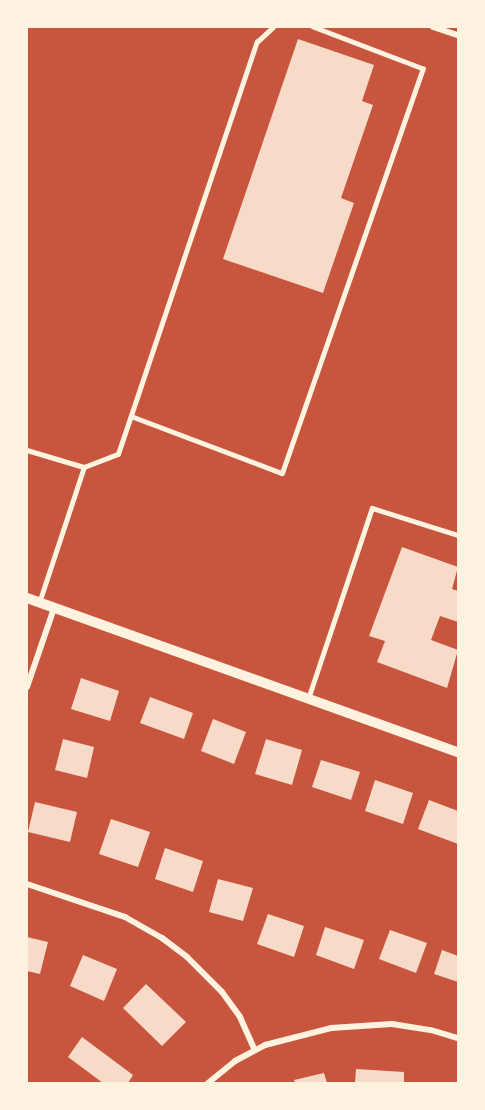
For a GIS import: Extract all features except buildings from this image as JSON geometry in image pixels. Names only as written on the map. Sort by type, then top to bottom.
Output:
[{"type":"street","points":[[434,27],[458,34]]},
{"type":"street","points":[[27,598],[458,752]]},
{"type":"street","points":[[27,687],[54,608]]},
{"type":"street","points":[[27,884],[115,913],[162,938],[193,962],[222,992],[240,1017],[255,1050]]},
{"type":"street","points":[[208,1083],[235,1061],[255,1050],[298,1034],[344,1025],[372,1023],[412,1026],[458,1038]]},
{"type":"lane","points":[[27,450],[84,467],[118,454],[257,42],[273,27]]},
{"type":"lane","points":[[131,416],[282,472],[423,69],[313,27]]},
{"type":"lane","points":[[39,603],[84,467]]},
{"type":"lane","points":[[308,699],[372,508],[458,535]]}]
